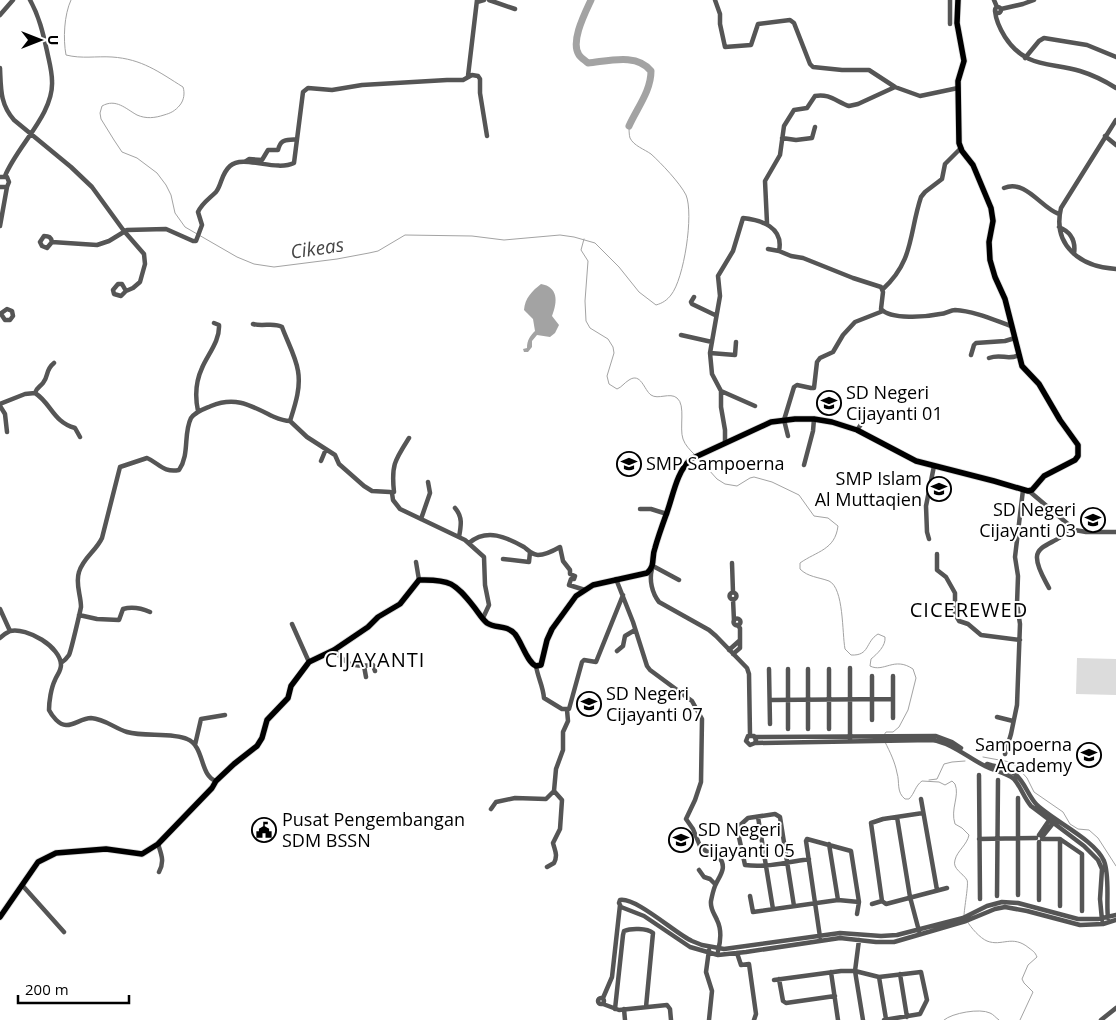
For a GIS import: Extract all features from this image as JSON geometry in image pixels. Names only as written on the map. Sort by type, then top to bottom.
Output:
[{"type":"main road","points":[[0,917],[38,862],[56,853],[106,849],[142,854],[158,844],[212,788],[213,780],[256,746],[262,738],[267,720],[288,698],[288,692],[294,682],[310,662],[334,650],[388,610],[400,604],[419,580],[440,580],[451,583],[487,623],[510,628],[517,636],[531,664],[540,665],[552,629],[576,596],[594,585],[647,573],[652,567],[654,551],[686,464],[691,459],[765,424],[784,420],[814,419],[832,422],[858,430],[906,457],[1026,490],[1044,476],[1075,460],[1079,451],[1078,445],[1060,420],[1043,391],[1024,368],[1019,355],[1005,299],[990,260],[990,236],[993,221],[991,208],[973,165],[961,148],[958,88],[959,74],[964,61],[957,23],[958,0]]},
{"type":"street","points":[[0,15],[13,0]]},
{"type":"street","points":[[0,226],[9,179],[2,176],[48,105],[52,82],[42,32],[36,11],[30,0]]},
{"type":"street","points":[[246,161],[280,166],[291,164],[295,160],[305,89],[332,90],[362,85],[466,80],[477,1],[484,0]]},
{"type":"street","points":[[489,0],[516,9]]},
{"type":"street","points":[[715,0],[720,14],[725,47],[751,45],[758,24],[790,20],[794,22],[810,64],[813,67],[869,70],[895,87],[920,96],[958,88]]},
{"type":"street","points":[[950,0],[950,24]]},
{"type":"street","points":[[994,0],[998,9],[998,23],[1004,36],[1015,50],[1025,58],[1042,64],[1083,72],[1116,88]]},
{"type":"street","points":[[998,9],[1034,0]]},
{"type":"street","points":[[1025,58],[1039,41],[1044,38],[1087,45],[1116,57]]},
{"type":"street","points":[[0,68],[4,108],[14,120],[92,187],[124,232],[141,250],[146,259],[144,272],[140,282],[133,288],[126,290]]},
{"type":"street","points":[[468,76],[475,75],[480,77],[480,93],[487,136]]},
{"type":"street","points":[[767,224],[768,210],[764,183],[780,155],[785,124],[794,110],[808,108],[817,96],[831,97],[849,106],[866,101],[895,87]]},
{"type":"street","points":[[1116,120],[1059,214],[1059,227],[1066,244],[1074,254],[1092,266],[1116,269]]},
{"type":"street","points":[[782,138],[796,140],[812,138],[815,127]]},
{"type":"street","points":[[1105,136],[1116,145]]},
{"type":"street","points":[[52,242],[97,245],[109,241],[124,232],[166,229],[193,241],[197,239],[202,225],[198,212],[199,209],[217,190],[223,174],[229,167],[236,162],[249,159],[262,160],[268,150],[278,150],[279,144],[282,141],[297,139]]},
{"type":"street","points":[[961,148],[945,164],[942,180],[921,197],[907,253],[895,276],[883,289],[881,309],[889,315],[903,317],[935,315],[956,310],[1011,326]]},
{"type":"street","points":[[1004,188],[1011,185],[1022,189],[1053,212],[1059,214]]},
{"type":"street","points":[[0,189],[7,187]]},
{"type":"street","points":[[1048,208],[1061,208]]},
{"type":"street","points":[[724,444],[725,430],[720,407],[721,391],[711,371],[710,353],[715,315],[720,296],[718,276],[733,251],[743,218],[767,224],[780,240],[779,251]]},
{"type":"street","points":[[1059,227],[1068,232],[1073,238],[1074,254]]},
{"type":"street","points":[[768,249],[803,258],[883,289]]},
{"type":"street","points":[[694,297],[691,302],[692,304],[715,315]]},
{"type":"street","points":[[788,436],[784,420],[795,386],[814,387],[817,362],[820,358],[833,352],[843,335],[855,322],[883,311]]},
{"type":"street","points":[[198,411],[196,396],[198,379],[219,333],[219,324],[214,323]]},
{"type":"street","points":[[253,324],[262,326],[276,324],[280,326],[297,366],[298,387],[290,421]]},
{"type":"street","points":[[680,335],[712,342]]},
{"type":"street","points":[[971,355],[976,343],[1005,341],[1015,338]]},
{"type":"street","points":[[710,353],[734,355],[736,354],[736,342]]},
{"type":"street","points":[[988,358],[997,355],[1010,358],[1019,355]]},
{"type":"street","points":[[35,393],[37,387],[44,382],[47,370],[54,363]]},
{"type":"street","points":[[721,391],[755,406]]},
{"type":"street","points":[[7,432],[4,412],[0,405],[25,394],[35,393],[41,397],[53,414],[65,424],[75,428],[80,437]]},
{"type":"street","points":[[213,780],[206,774],[195,745],[188,739],[130,733],[98,719],[86,718],[68,725],[62,724],[50,714],[49,707],[54,683],[60,671],[61,663],[70,651],[81,606],[78,596],[79,570],[102,538],[120,467],[147,458],[164,469],[171,471],[179,470],[184,460],[191,418],[198,411],[222,402],[237,401],[282,421],[290,421],[307,437],[335,455],[339,464],[364,486],[372,491],[392,493]]},
{"type":"street","points":[[858,430],[867,416]]},
{"type":"street","points":[[804,465],[813,431],[814,419]]},
{"type":"street","points":[[409,438],[393,468],[394,490],[392,493],[397,506],[470,543],[484,557],[485,585],[489,606],[483,618]]},
{"type":"street","points":[[321,461],[326,448]]},
{"type":"street","points":[[929,539],[926,506],[934,466]]},
{"type":"street","points":[[421,519],[430,493],[428,482]]},
{"type":"street","points":[[1026,490],[1071,527],[1086,532],[1116,532]]},
{"type":"street","points":[[1005,754],[1017,705],[1020,624],[1017,604],[1018,576],[1015,557],[1026,490]]},
{"type":"street","points":[[455,508],[461,520],[459,537]]},
{"type":"street","points":[[640,509],[651,509],[667,514]]},
{"type":"street","points":[[1049,588],[1036,558],[1043,547],[1062,537],[1071,527]]},
{"type":"street","points":[[470,543],[481,535],[497,536],[538,555],[560,547],[563,561],[570,570],[570,574],[574,576],[569,585],[585,590]]},
{"type":"street","points":[[503,559],[529,562],[530,552]]},
{"type":"street","points":[[937,554],[936,569],[946,577],[956,594],[955,614],[958,619],[968,624],[981,635],[1020,640]]},
{"type":"street","points":[[416,562],[419,580]]},
{"type":"street","points":[[732,563],[733,592],[729,596],[733,599],[736,623],[740,628],[740,648],[733,654]]},
{"type":"street","points":[[679,580],[652,567],[650,576],[654,595],[659,602],[709,630],[746,668],[749,674],[754,738],[878,739],[936,736],[941,737],[989,765],[1004,768],[1015,774],[1032,799],[1053,819],[1099,853],[1106,866],[1104,890],[1105,920]]},
{"type":"street","points":[[616,579],[647,666],[692,701],[702,719],[701,782],[686,819],[703,848],[722,860],[723,869],[715,884],[711,906],[720,930],[721,939],[718,955]]},
{"type":"street","points":[[567,710],[571,707],[582,662],[584,660],[596,662],[623,595]]},
{"type":"street","points":[[79,615],[96,619],[119,620],[123,610],[129,608],[141,608],[150,612]]},
{"type":"street","points":[[1,610],[10,631]]},
{"type":"street","points":[[292,624],[310,662]]},
{"type":"street","points":[[617,651],[623,646],[625,636],[635,630]]},
{"type":"street","points":[[0,638],[10,631],[26,632],[41,639],[52,649],[61,663]]},
{"type":"street","points":[[730,650],[739,641]]},
{"type":"street","points":[[334,650],[347,663],[364,666],[373,665],[374,671]]},
{"type":"street","points":[[364,666],[366,676]]},
{"type":"street","points":[[536,666],[538,679],[543,685],[544,698],[567,710]]},
{"type":"street","points":[[850,668],[850,739]]},
{"type":"street","points":[[769,669],[770,724]]},
{"type":"street","points":[[788,669],[788,729]]},
{"type":"street","points":[[808,669],[808,729]]},
{"type":"street","points":[[828,669],[829,729]]},
{"type":"street","points":[[872,676],[872,720]]},
{"type":"street","points":[[893,676],[893,718]]},
{"type":"street","points":[[770,700],[893,699]]},
{"type":"street","points":[[491,809],[496,802],[511,798],[546,799],[554,791],[556,769],[563,750],[563,732],[568,721],[567,710]]},
{"type":"street","points":[[195,745],[201,719],[226,715]]},
{"type":"street","points":[[997,717],[1013,721]]},
{"type":"street","points":[[979,775],[980,899]]},
{"type":"street","points":[[997,896],[998,780]]},
{"type":"street","points":[[547,866],[555,861],[557,853],[552,844],[560,829],[562,800],[554,791]]},
{"type":"street","points":[[1018,798],[1018,895]]},
{"type":"street","points":[[921,799],[936,890]]},
{"type":"street","points":[[882,902],[870,823],[923,813]]},
{"type":"street","points":[[794,906],[787,862],[780,817],[778,814],[748,818],[737,828],[745,865],[766,865],[787,862],[809,859]]},
{"type":"street","points":[[758,817],[774,909]]},
{"type":"street","points":[[897,817],[910,897],[921,935]]},
{"type":"street","points":[[1039,900],[1040,838],[1053,819]]},
{"type":"street","points":[[820,938],[807,839],[851,851],[859,902],[857,914]]},
{"type":"street","points":[[979,839],[1060,839],[1082,854],[1082,911]]},
{"type":"street","points":[[1060,839],[1060,906]]},
{"type":"street","points":[[158,844],[163,858],[162,867],[159,872]]},
{"type":"street","points":[[829,844],[838,900]]},
{"type":"street","points":[[699,870],[704,877],[710,879],[715,884]]},
{"type":"street","points":[[22,885],[64,932]]},
{"type":"street","points":[[872,904],[882,902],[886,904],[947,888]]},
{"type":"street","points":[[1104,890],[1100,899],[1104,910]]},
{"type":"street","points":[[750,896],[753,912],[838,900],[859,902]]},
{"type":"street","points":[[671,1020],[670,1009],[667,1004],[615,1009],[603,1001],[612,977],[620,900],[627,900],[656,917],[685,938],[710,947],[724,949],[820,938]]},
{"type":"street","points":[[620,905],[644,916],[682,943],[718,955],[840,933],[886,943],[921,935],[973,916],[994,904],[1009,902],[1078,920],[1116,920]]},
{"type":"street","points":[[1105,920],[1116,915]]},
{"type":"street","points":[[859,938],[889,936],[964,919]]},
{"type":"street","points":[[615,1009],[624,931],[628,929],[650,930],[653,932],[646,1007]]},
{"type":"street","points":[[859,938],[855,971],[863,1020]]},
{"type":"street","points":[[709,1020],[712,991],[706,972],[710,947]]},
{"type":"street","points":[[737,953],[741,965],[749,964],[756,1014],[754,1020]]},
{"type":"street","points":[[834,996],[784,1002],[777,979],[831,972],[855,971],[879,976],[921,972],[927,1000],[920,1014],[885,1020],[879,976]]},
{"type":"street","points":[[831,972],[838,1020]]},
{"type":"street","points":[[900,974],[907,1017]]},
{"type":"street","points":[[1100,1020],[1116,1008]]},
{"type":"street","points":[[624,1009],[625,1020]]},
{"type":"shaded area","points":[[541,284],[554,291],[556,300],[552,316],[559,325],[555,333],[550,337],[537,335],[532,341],[532,347],[528,352],[524,352],[523,349],[527,348],[529,338],[535,331],[533,319],[524,310],[526,302]]},
{"type":"shaded area","points":[[1077,658],[1116,659],[1116,695],[1076,694]]},
{"type":"waterway","name":"Cikeas","points":[[71,0],[65,27],[66,55],[132,60],[150,67],[183,87],[184,96],[180,105],[171,113],[157,117],[147,118],[140,116],[125,107],[112,103],[102,106],[101,119],[122,152],[137,158],[157,173],[166,185],[171,195],[175,213],[185,227],[237,257],[254,264],[274,267],[369,253],[378,251],[405,235],[472,236],[504,240],[560,235],[595,243],[619,267],[639,292],[656,305],[665,301],[671,295],[680,275],[688,231],[688,204],[686,195],[670,173],[651,154],[632,141],[629,126]]},
{"type":"waterway","points":[[591,0],[577,35],[576,43],[580,56],[588,63],[630,60],[645,65],[651,71],[649,86],[629,126]]},
{"type":"waterway","points":[[584,239],[581,250],[588,261],[585,301],[586,321],[590,328],[608,339],[613,347],[614,353],[607,376],[609,384],[617,389],[629,380],[637,378],[651,395],[657,397],[674,396],[677,398],[680,401],[682,411],[683,439],[694,454]]},
{"type":"waterway","points":[[699,459],[717,479],[725,484],[737,486],[754,477],[772,482],[799,495],[814,516],[828,518],[838,526],[836,534],[829,545],[800,563],[800,569],[834,585],[842,612],[845,649],[851,655],[857,655],[864,651],[878,634],[885,637],[885,640],[881,650],[871,659],[870,666],[880,668],[900,664],[913,669],[916,678],[908,710],[899,727],[893,732],[886,732],[884,735]]},
{"type":"waterway","points":[[885,742],[895,765],[900,793],[905,799],[909,799],[922,781],[939,782],[945,785],[952,781],[955,784],[955,824],[969,835],[954,863],[967,880],[964,916]]},
{"type":"waterway","points":[[983,757],[1010,762],[1018,768],[1027,778],[1034,792],[1063,812],[1070,824],[1078,829],[1089,830],[1098,838],[1116,866]]},
{"type":"waterway","points":[[929,780],[937,779],[944,764],[965,761]]},
{"type":"waterway","points":[[967,921],[981,938],[987,941],[998,943],[1017,942],[1029,948],[1036,955],[1037,957],[1028,965],[1022,979],[1033,992],[1020,1020]]},
{"type":"waterway","points":[[944,1020],[959,1013],[973,1011],[991,1014],[999,1020]]},
{"type":"place","name":"SD Negeri Cijayanti 01","points":[[829,403]]},
{"type":"place","name":"SMP Sampoerna","points":[[629,464]]},
{"type":"place","name":"SMP Islam Al Muttaqien","points":[[939,489]]},
{"type":"place","name":"SD Negeri Cijayanti 03","points":[[1093,520]]},
{"type":"place","name":"SD Negeri Cijayanti 07","points":[[589,704]]},
{"type":"place","name":"Sampoerna Academy","points":[[1089,755]]},
{"type":"place","name":"Pusat Pengembangan SDM BSSN","points":[[264,830]]},
{"type":"place","name":"SD Negeri Cijayanti 05","points":[[681,840]]},
{"type":"district","name":"CICEREWED","points":[[969,610]]},
{"type":"district","name":"CIJAYANTI","points":[[375,660]]}]
